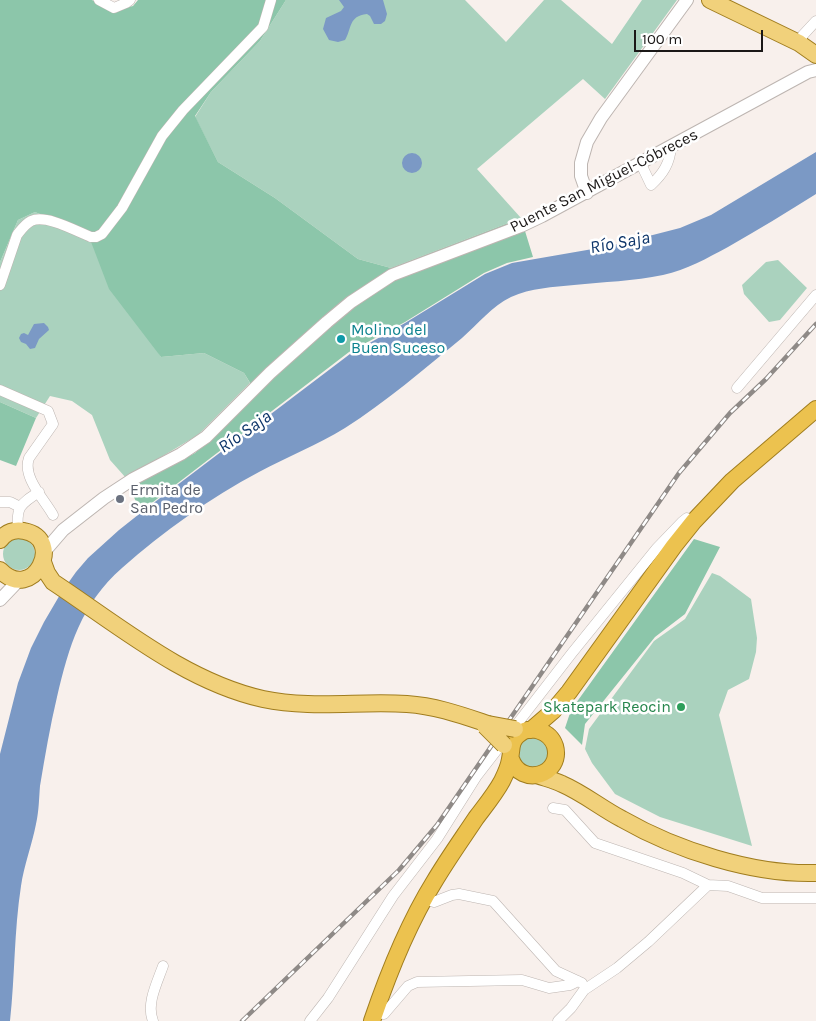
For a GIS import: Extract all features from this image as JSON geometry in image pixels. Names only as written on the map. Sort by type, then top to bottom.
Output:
[{"type":"highway","points":[[374,1017],[396,961],[424,899],[444,866],[502,781],[508,751],[514,739],[553,711],[569,692],[694,521],[732,481],[816,409]]},
{"type":"highway","points":[[488,802],[510,784],[550,768],[557,719],[569,692]]},
{"type":"highway","points":[[524,730],[543,732],[554,747]]},
{"type":"highway","points":[[508,751],[517,769],[532,775]]},
{"type":"main road","points":[[710,0],[799,43],[816,54]]},
{"type":"main road","name":"Puente San Miguel-Cóbreces","points":[[6,534],[24,530],[35,535]]},
{"type":"main road","points":[[35,535],[42,546],[38,571]]},
{"type":"main road","points":[[0,570],[11,578],[38,571],[176,664],[232,690],[282,702],[408,704],[447,710],[483,723],[524,730]]},
{"type":"main road","points":[[483,723],[508,751]]},
{"type":"main road","points":[[554,747],[564,774],[578,792]]},
{"type":"main road","points":[[532,775],[554,780],[644,831],[689,850],[752,866],[816,873]]},
{"type":"street","points":[[99,0],[114,8],[130,0]]},
{"type":"street","points":[[0,285],[17,235],[32,220],[44,218],[96,238],[102,234],[122,208],[162,136],[183,110],[251,42],[263,27],[271,0]]},
{"type":"street","points":[[587,193],[581,176],[581,163],[587,142],[601,118],[647,52],[687,0]]},
{"type":"street","points":[[799,43],[816,21]]},
{"type":"street","name":"Puente San Miguel-Cóbreces","points":[[35,535],[54,534],[63,530],[117,489],[181,454],[206,437],[270,373],[327,322],[351,302],[392,274],[521,226],[587,193],[812,71],[816,54]]},
{"type":"street","points":[[641,164],[651,185],[666,168],[671,148]]},
{"type":"street","points":[[737,388],[816,295]]},
{"type":"street","points":[[0,390],[48,411],[52,418],[53,424],[27,464],[30,477],[53,515]]},
{"type":"street","points":[[6,534],[17,517],[20,507],[39,492]]},
{"type":"street","points":[[0,502],[10,502],[20,507]]},
{"type":"street","points":[[310,1021],[328,998],[393,896],[437,839],[481,770],[657,548],[687,518],[694,521]]},
{"type":"street","name":"Puente San Miguel-Cóbreces","points":[[0,599],[38,571],[63,530]]},
{"type":"street","points":[[0,570],[2,588],[0,599]]},
{"type":"street","points":[[553,808],[565,810],[595,843],[683,873],[708,884],[728,886],[762,898],[816,898]]},
{"type":"street","points":[[558,1021],[571,1008],[584,990],[617,968],[648,942],[708,884]]},
{"type":"street","points":[[424,899],[434,902],[459,894],[493,902],[556,971],[589,986]]},
{"type":"street","points":[[153,1021],[150,1013],[152,998],[162,966]]},
{"type":"street","points":[[374,1017],[384,1014],[408,986],[416,982],[522,980],[549,988],[570,985],[578,981]]},
{"type":"green space","points":[[0,0],[92,0],[112,11],[133,6],[138,0],[286,0],[260,41],[211,92],[195,116],[218,162],[275,198],[358,259],[391,268],[521,218],[533,257],[507,263],[484,273],[405,322],[349,352],[140,512],[130,487],[195,453],[227,425],[257,394],[244,373],[204,353],[161,357],[109,289],[88,234],[35,212],[18,220],[0,262]]},
{"type":"green space","points":[[286,0],[465,0],[506,42],[544,0],[561,0],[612,44],[642,0],[677,0],[605,99],[583,79],[477,169],[521,218],[391,268],[358,259],[275,198],[218,162],[195,117],[211,92],[260,41]]},
{"type":"green space","points":[[35,212],[88,234],[161,357],[204,353],[244,373],[250,383],[198,435],[126,478],[110,460],[92,415],[72,401],[50,396],[36,418],[0,402],[0,262],[18,220]]},
{"type":"green space","points":[[778,260],[807,288],[780,320],[769,322],[744,294],[742,285],[766,262]]},
{"type":"green space","points":[[0,402],[36,418],[16,466],[0,460]]},
{"type":"green space","points":[[19,538],[31,542],[35,554],[31,566],[19,570],[7,566],[3,554],[7,542]]},
{"type":"green space","points":[[694,539],[720,547],[685,614],[655,637],[585,724],[582,745],[565,728],[571,710]]},
{"type":"green space","points":[[712,573],[720,576],[751,599],[757,638],[756,652],[749,679],[728,690],[719,715],[752,846],[660,817],[615,794],[592,763],[585,749],[589,729],[654,641],[685,619]]},
{"type":"green space","points":[[526,735],[547,741],[550,758],[537,770],[520,765],[515,748]]},
{"type":"water","points":[[339,0],[383,0],[387,14],[385,21],[381,24],[374,24],[370,16],[367,14],[361,15],[354,20],[345,40],[338,42],[329,40],[323,29],[326,18],[341,11],[344,7]]},
{"type":"water","points":[[816,152],[816,194],[772,221],[705,259],[672,273],[641,279],[542,288],[511,297],[491,310],[462,338],[405,385],[360,418],[324,440],[241,482],[205,504],[154,541],[108,582],[96,596],[87,611],[66,660],[52,719],[40,786],[37,819],[21,886],[10,1021],[0,1021],[0,754],[18,683],[31,648],[61,593],[88,558],[143,511],[350,354],[485,274],[512,263],[610,246],[680,228],[711,215]]},
{"type":"water","points":[[408,153],[416,153],[422,159],[422,167],[416,173],[408,173],[402,167],[402,159]]},
{"type":"water","points":[[44,323],[49,330],[39,339],[35,348],[30,349],[21,342],[19,338],[21,334],[28,335],[34,324]]},
{"type":"railway","points":[[242,1021],[399,870],[437,825],[679,473],[730,413],[766,379],[816,324]]},
{"type":"place","name":"Molino del Buen Suceso","points":[[341,339]]},
{"type":"place","name":"Ermita de San Pedro","points":[[120,499]]},
{"type":"place","name":"Skatepark Reocin","points":[[681,707]]},
{"type":"water label","name":"Río Saja","points":[[620,243]]},
{"type":"water label","name":"Río Saja","points":[[245,432]]}]
